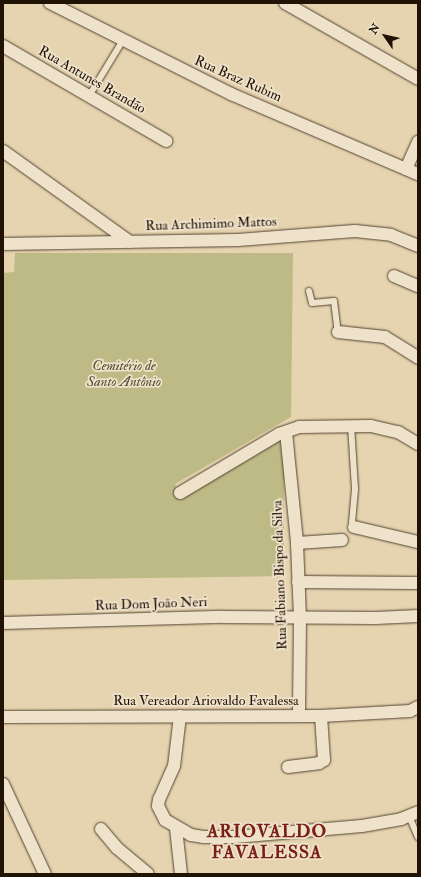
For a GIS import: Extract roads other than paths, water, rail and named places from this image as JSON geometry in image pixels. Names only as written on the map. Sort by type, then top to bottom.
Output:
[{"type":"street","name":"Rua Braz Rubim","points":[[50,3],[231,94],[418,174]]},
{"type":"street","points":[[285,3],[418,79]]},
{"type":"street","name":"Rua Antunes Brandão","points":[[3,46],[166,141]]},
{"type":"street","points":[[406,169],[418,142]]},
{"type":"street","points":[[3,151],[130,242]]},
{"type":"street","name":"Rua Archimimo Mattos","points":[[3,244],[238,240],[355,230],[390,235],[418,246]]},
{"type":"street","points":[[394,276],[418,286]]},
{"type":"street","points":[[338,332],[385,337],[418,358]]},
{"type":"street","points":[[180,493],[286,432],[299,427],[351,425],[371,426],[398,432],[418,444]]},
{"type":"street","name":"Rua Fabiano Bispo da Silva","points":[[286,432],[297,543],[300,618],[299,716]]},
{"type":"street","points":[[354,527],[418,542]]},
{"type":"street","points":[[297,543],[342,540]]},
{"type":"street","points":[[298,582],[418,583]]},
{"type":"street","name":"Rua Dom João Neri","points":[[3,623],[223,616],[300,618],[418,616]]},
{"type":"street","name":"Rua Vereador Ariovaldo Favalessa","points":[[3,717],[321,716],[414,709]]},
{"type":"street","points":[[180,716],[174,766],[159,799],[158,806],[165,820],[176,828],[203,837],[235,837],[362,826],[413,814]]},
{"type":"street","points":[[288,767],[318,763],[324,760],[321,716]]},
{"type":"street","points":[[3,784],[45,874]]},
{"type":"street","points":[[176,828],[181,874]]},
{"type":"street","points":[[101,829],[117,848],[148,874]]},
{"type":"lane","points":[[89,96],[123,40]]},
{"type":"lane","points":[[309,290],[312,303],[334,301],[338,332]]},
{"type":"lane","points":[[351,425],[355,488],[352,522],[354,527]]},
{"type":"lane","points":[[413,814],[418,837]]},
{"type":"district","name":"ARIOVALDO FAVALESSA","points":[[267,843]]},
{"type":"park label","name":"Cemitério de Santo Antônio","points":[[124,374]]}]
